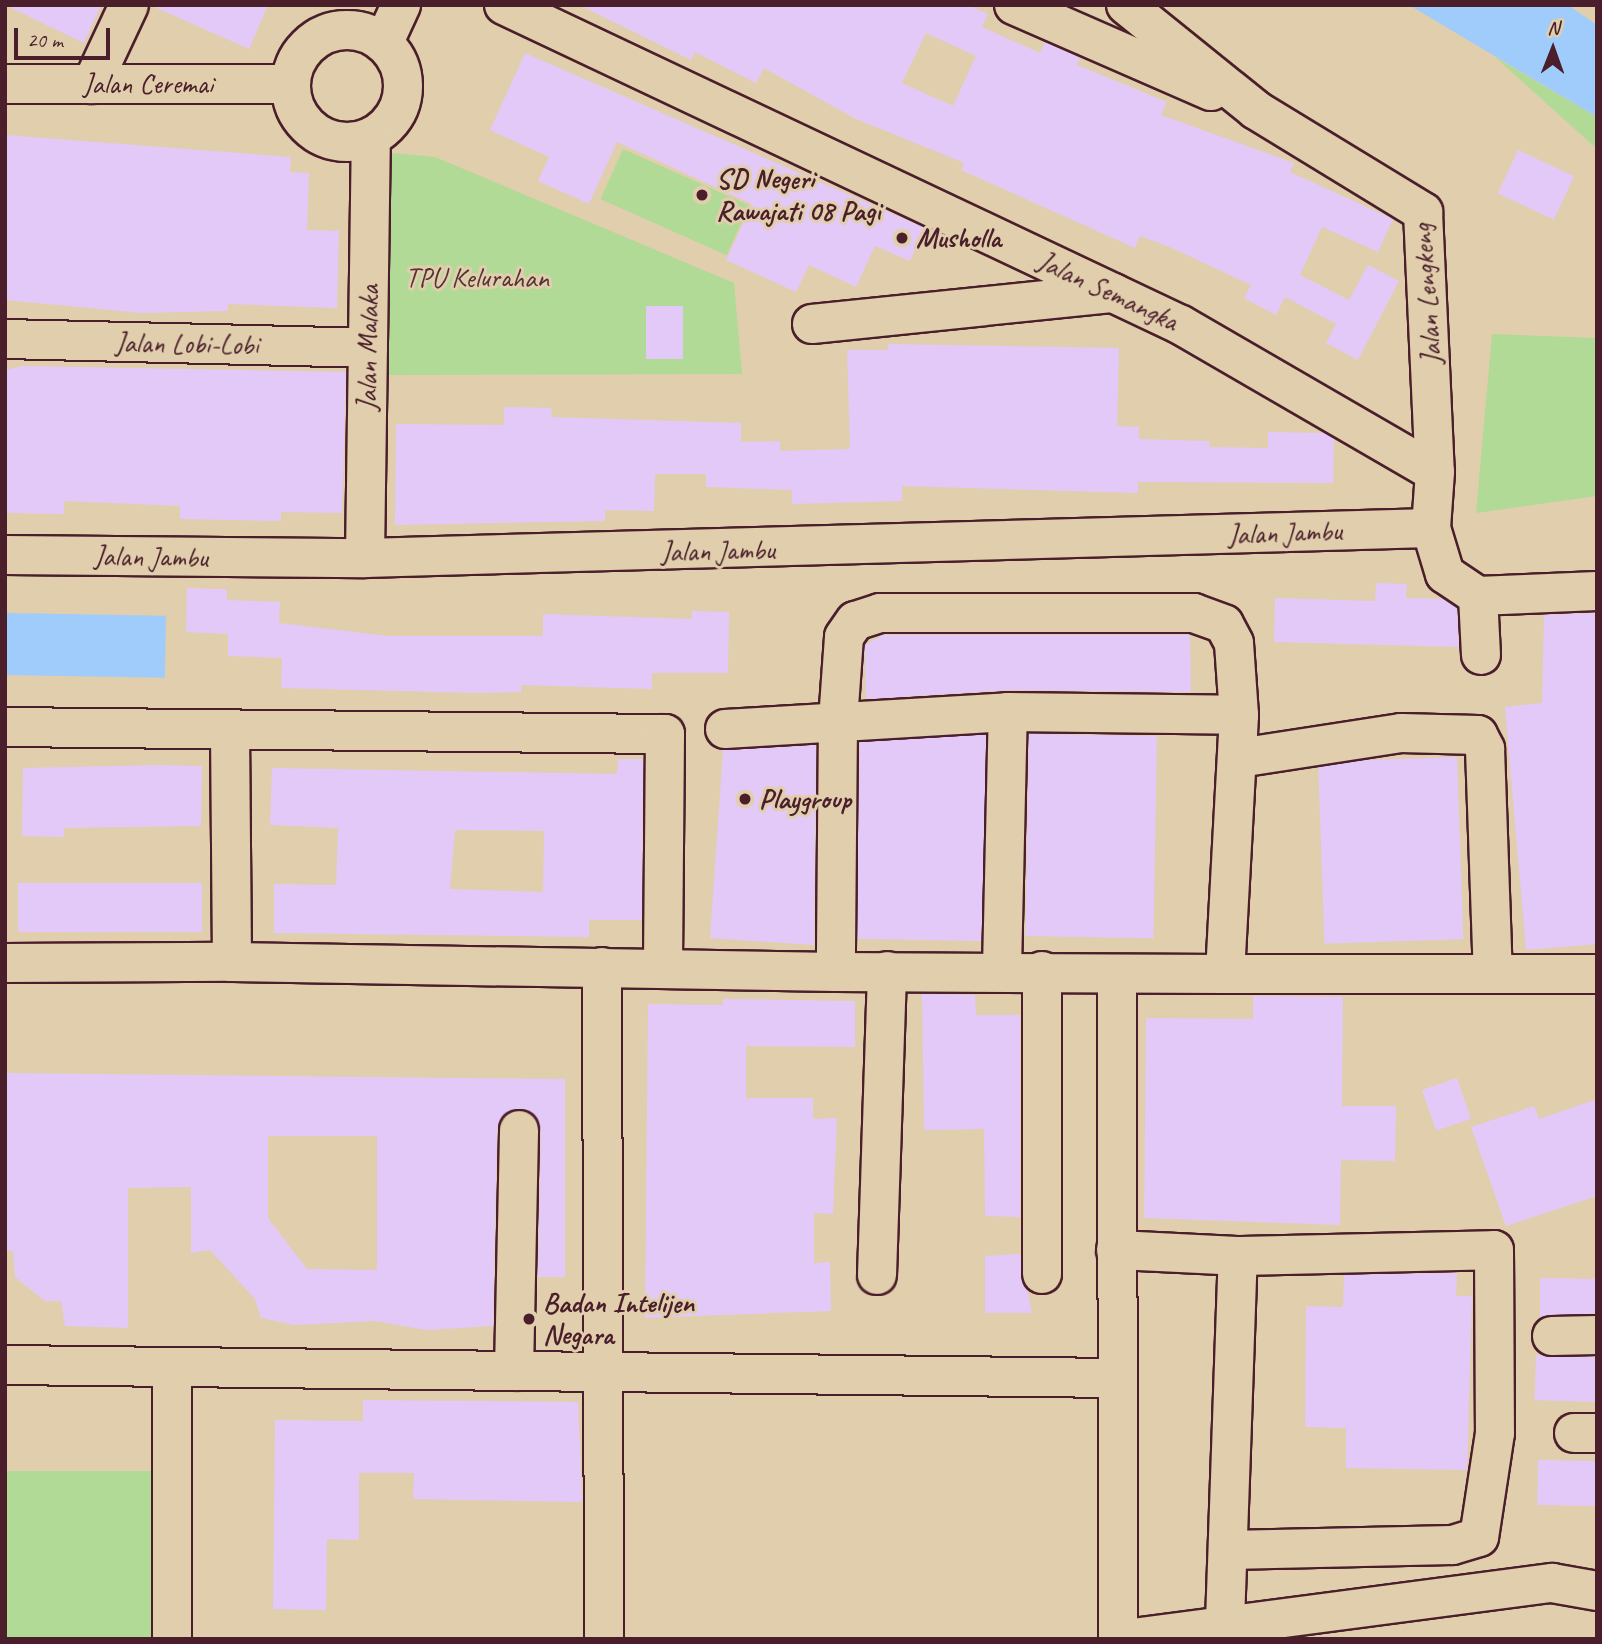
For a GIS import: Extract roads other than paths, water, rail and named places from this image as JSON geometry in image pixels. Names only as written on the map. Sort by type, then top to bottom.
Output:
[{"type":"street","points":[[92,84],[129,5]]},
{"type":"street","points":[[384,42],[401,5]]},
{"type":"street","name":"Jalan Semangka","points":[[504,5],[1181,325],[1435,472]]},
{"type":"street","name":"Jalan Lengkeng","points":[[1014,5],[1054,13],[1256,110],[1423,212],[1435,472],[1431,528]]},
{"type":"street","name":"Jalan Lengkeng","points":[[1126,5],[1256,110]]},
{"type":"street","points":[[344,29],[384,42],[404,82],[401,104],[371,137],[349,143],[325,138],[305,124],[290,84],[306,46],[324,34],[344,29]]},
{"type":"street","name":"Jalan Ceremai","points":[[5,84],[290,84]]},
{"type":"street","name":"Jalan Malaka","points":[[365,558],[371,137]]},
{"type":"street","points":[[812,324],[1113,293]]},
{"type":"street","name":"Jalan Lobi-Lobi","points":[[5,339],[368,348]]},
{"type":"street","points":[[1431,528],[1445,574],[1478,596],[1597,591]]},
{"type":"street","name":"Jalan Jambu","points":[[5,555],[365,558],[1431,528]]},
{"type":"street","points":[[1478,596],[1481,655]]},
{"type":"street","points":[[836,972],[838,720],[844,637],[855,621],[880,612],[1209,616],[1224,624],[1234,643],[1239,715],[1239,758],[1225,974]]},
{"type":"street","points":[[1002,969],[1008,712]]},
{"type":"street","points":[[725,729],[838,720],[1008,712],[1239,715]]},
{"type":"street","points":[[5,727],[665,734],[663,967]]},
{"type":"street","points":[[230,731],[232,962]]},
{"type":"street","points":[[1239,758],[1401,733],[1478,735],[1485,749],[1493,973]]},
{"type":"street","points":[[5,963],[232,962],[663,967],[836,972],[1002,969],[1117,975],[1597,974]]},
{"type":"street","points":[[602,967],[601,1372],[604,1639]]},
{"type":"street","points":[[877,1275],[887,971]]},
{"type":"street","points":[[1042,971],[1042,1274]]},
{"type":"street","points":[[1117,975],[1118,1639]]},
{"type":"street","points":[[514,1371],[519,1130]]},
{"type":"street","points":[[1116,1250],[1238,1256],[1494,1250],[1495,1433],[1479,1537],[1452,1545],[1229,1550]]},
{"type":"street","points":[[1225,1622],[1238,1256]]},
{"type":"street","points":[[1552,1336],[1597,1335]]},
{"type":"street","points":[[5,1365],[1116,1378]]},
{"type":"street","points":[[172,1367],[172,1639]]},
{"type":"street","points":[[1125,1639],[1225,1622],[1552,1583],[1597,1591]]},
{"type":"water","points":[[1409,5],[1568,5],[1597,25],[1597,117]]},
{"type":"water","points":[[5,613],[166,616],[165,678],[5,675]]},
{"type":"place","name":"SD Negeri Rawajati 08 Pagi","points":[[702,195]]},
{"type":"place","name":"Musholla","points":[[902,238]]},
{"type":"place","name":"Playgroup","points":[[745,799]]},
{"type":"place","name":"Badan Intelijen Negara","points":[[529,1319]]},
{"type":"park label","name":"TPU Kelurahan","points":[[477,278]]}]
